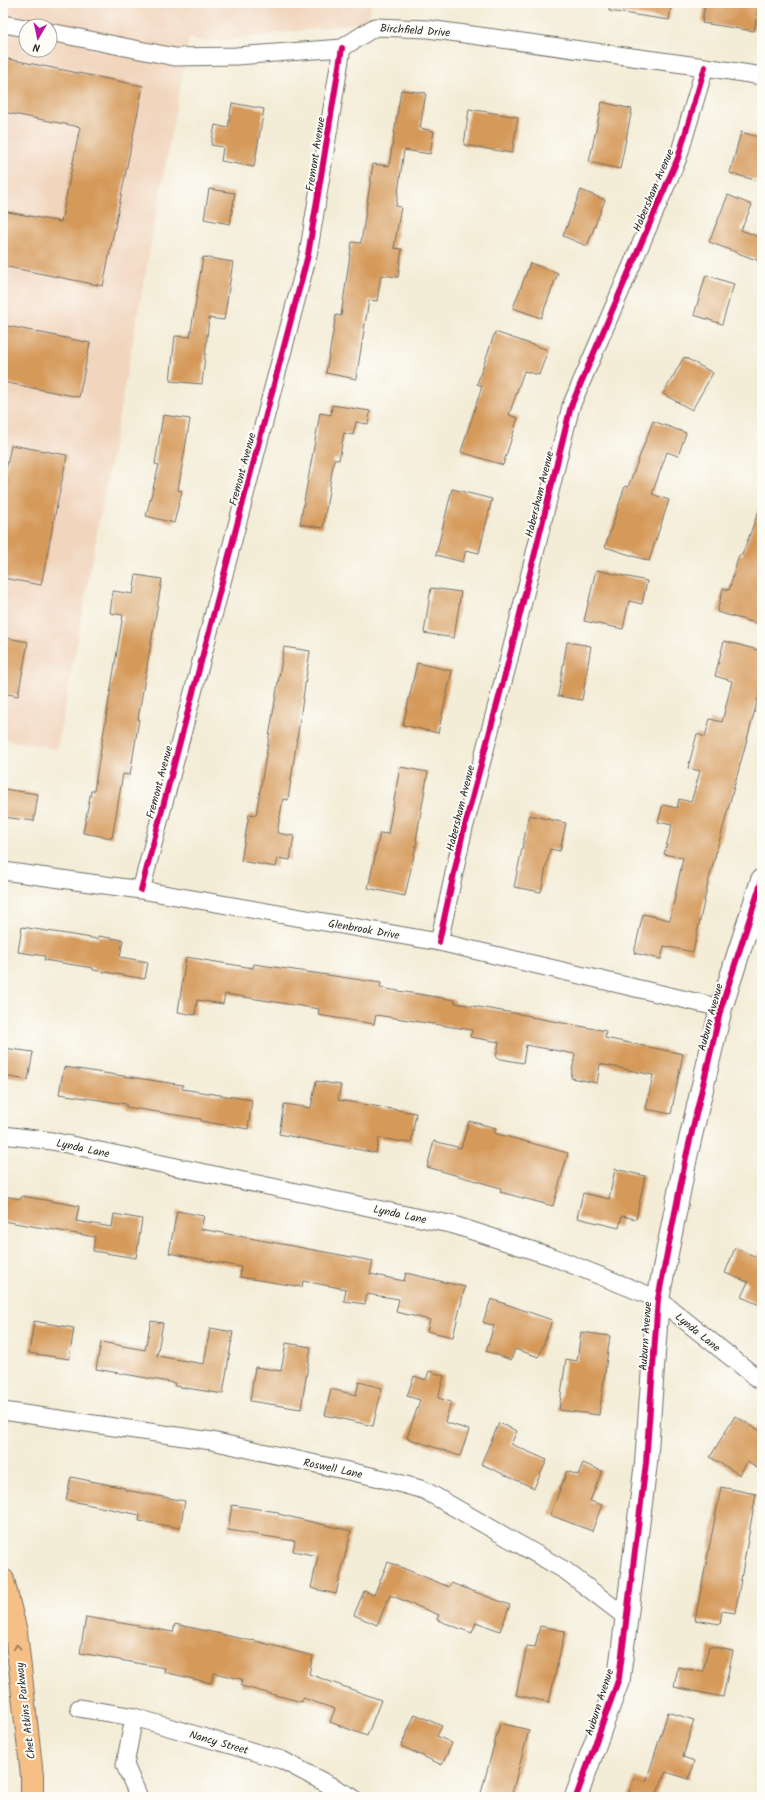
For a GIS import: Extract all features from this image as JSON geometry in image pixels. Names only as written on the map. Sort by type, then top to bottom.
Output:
[{"type":"highway","name":"Chet Atkins Parkway","points":[[3,1580],[16,1632],[32,1776],[32,1797]]},
{"type":"street","points":[[3,24],[18,27]]},
{"type":"street","name":"Birchfield Drive","points":[[58,34],[175,57],[236,56],[342,48],[375,27],[428,29],[762,76]]},
{"type":"street","name":"Fremont Avenue","points":[[141,890],[308,255],[342,48]]},
{"type":"street","name":"Habersham Avenue","points":[[439,942],[463,832],[507,668],[571,406],[678,158],[705,67]]},
{"type":"street","name":"Glenbrook Drive","points":[[3,871],[141,890],[439,942],[721,1008]]},
{"type":"street","name":"Auburn Avenue","points":[[576,1797],[619,1678],[646,1463],[658,1299],[686,1157],[721,1008],[762,880]]},
{"type":"street","name":"Lynda Lane","points":[[3,1135],[52,1141],[454,1225],[554,1257],[658,1299],[762,1382]]},
{"type":"street","name":"Roswell Lane","points":[[3,1411],[212,1441],[380,1478],[424,1490],[566,1571],[627,1618]]},
{"type":"street","name":"Nancy Street","points":[[80,1708],[134,1717],[282,1760],[352,1797]]},
{"type":"street","points":[[134,1717],[125,1765],[139,1797]]},
{"type":"shaded area","points":[[3,3],[371,3],[368,22],[208,42],[189,38],[57,749],[3,739]]},
{"type":"building","points":[[610,3],[672,3],[669,20],[609,11]]},
{"type":"building","points":[[705,3],[759,3],[754,31],[702,23]]},
{"type":"building","points":[[3,58],[143,86],[103,286],[3,266],[3,211],[61,222],[80,127],[3,112]]},
{"type":"building","points":[[401,90],[426,93],[420,128],[434,131],[430,154],[404,150],[396,206],[401,207],[394,248],[402,249],[398,277],[381,275],[377,301],[369,300],[356,379],[326,373],[336,315],[341,316],[352,242],[361,243],[373,164],[389,166]]},
{"type":"building","points":[[602,102],[632,109],[620,169],[589,162]]},
{"type":"building","points":[[232,103],[264,109],[254,167],[221,161],[223,147],[211,145],[215,125],[228,128]]},
{"type":"building","points":[[469,109],[518,117],[512,153],[464,145]]},
{"type":"building","points":[[741,132],[762,138],[762,182],[730,173]]},
{"type":"building","points":[[209,189],[235,193],[230,224],[204,219]]},
{"type":"building","points":[[581,190],[605,200],[587,246],[563,236]]},
{"type":"building","points":[[728,195],[752,205],[741,230],[762,238],[762,253],[759,261],[709,242]]},
{"type":"building","points":[[203,257],[233,262],[224,320],[209,318],[202,384],[170,381],[175,336],[190,337]]},
{"type":"building","points":[[530,263],[558,273],[541,318],[513,308]]},
{"type":"building","points":[[706,275],[734,284],[722,324],[694,315]]},
{"type":"building","points":[[3,325],[90,343],[79,397],[3,382]]},
{"type":"building","points":[[495,332],[548,350],[539,375],[524,371],[509,415],[518,418],[503,465],[461,452],[482,386],[477,384]]},
{"type":"building","points":[[684,357],[713,373],[692,410],[663,394]]},
{"type":"building","points":[[332,405],[370,411],[368,424],[356,422],[353,435],[344,433],[339,460],[334,459],[323,528],[300,524],[320,413],[331,415]]},
{"type":"building","points":[[163,415],[190,419],[178,490],[182,491],[174,523],[146,516],[159,465],[155,464]]},
{"type":"building","points":[[653,421],[686,433],[678,456],[667,452],[652,494],[669,500],[649,561],[605,547],[625,486],[628,487]]},
{"type":"building","points":[[11,445],[67,455],[41,585],[3,578],[3,486]]},
{"type":"building","points":[[452,489],[492,499],[479,553],[466,550],[463,562],[436,555]]},
{"type":"building","points":[[761,505],[762,613],[759,624],[717,612],[723,588],[729,590],[739,555],[742,555]]},
{"type":"building","points":[[596,570],[647,581],[642,604],[629,601],[623,629],[584,621]]},
{"type":"building","points":[[136,575],[162,579],[130,775],[123,774],[112,838],[83,833],[91,791],[94,791],[123,615],[110,613],[113,591],[133,594]]},
{"type":"building","points":[[431,588],[461,592],[454,638],[424,633]]},
{"type":"building","points":[[3,637],[28,642],[18,696],[3,693]]},
{"type":"building","points":[[724,641],[762,651],[762,684],[709,879],[693,952],[664,946],[661,959],[634,953],[643,914],[670,920],[683,858],[664,854],[672,825],[658,822],[663,805],[677,808],[679,799],[691,802],[700,771],[688,768],[697,734],[705,737],[710,719],[722,722],[732,681],[715,676]]},
{"type":"building","points":[[567,642],[591,646],[582,700],[558,696]]},
{"type":"building","points":[[284,647],[310,651],[288,800],[283,799],[277,833],[294,836],[290,860],[278,858],[276,867],[241,861],[249,814],[256,815]]},
{"type":"building","points":[[417,663],[452,671],[438,733],[403,725]]},
{"type":"building","points":[[400,767],[428,772],[417,841],[405,896],[368,888],[380,833],[388,834]]},
{"type":"building","points":[[3,789],[38,794],[34,821],[3,817]]},
{"type":"building","points":[[529,815],[566,823],[560,851],[550,849],[541,892],[514,887]]},
{"type":"building","points":[[22,927],[98,939],[98,936],[123,940],[120,957],[148,962],[145,979],[44,960],[45,956],[18,952]]},
{"type":"building","points":[[186,957],[253,968],[254,964],[381,983],[380,988],[455,1000],[455,1003],[606,1031],[605,1038],[683,1054],[671,1114],[646,1109],[653,1075],[600,1064],[597,1083],[571,1078],[575,1054],[526,1045],[523,1063],[496,1058],[499,1042],[470,1037],[472,1030],[376,1015],[374,1024],[318,1015],[319,1009],[225,994],[223,1004],[197,1000],[195,1015],[178,1012]]},
{"type":"building","points":[[3,1048],[33,1052],[28,1080],[3,1076]]},
{"type":"building","points":[[64,1067],[183,1085],[182,1089],[252,1100],[248,1129],[201,1121],[201,1119],[126,1107],[126,1104],[59,1094]]},
{"type":"building","points":[[316,1081],[341,1085],[338,1100],[416,1113],[411,1143],[379,1138],[376,1153],[279,1134],[284,1104],[311,1108]]},
{"type":"building","points":[[469,1121],[496,1128],[494,1133],[568,1153],[553,1206],[500,1192],[501,1188],[427,1167],[434,1141],[461,1148]]},
{"type":"building","points":[[615,1169],[645,1176],[636,1219],[622,1216],[619,1228],[577,1218],[583,1193],[609,1199]]},
{"type":"building","points":[[3,1196],[21,1199],[22,1196],[79,1206],[76,1221],[112,1227],[114,1214],[142,1219],[136,1258],[93,1251],[95,1237],[3,1221]]},
{"type":"building","points":[[177,1211],[204,1216],[201,1229],[373,1261],[370,1274],[404,1281],[406,1273],[465,1287],[453,1337],[427,1331],[430,1320],[396,1312],[399,1299],[367,1294],[365,1304],[344,1301],[346,1289],[303,1281],[302,1287],[240,1277],[241,1267],[169,1253]]},
{"type":"building","points":[[735,1248],[757,1257],[762,1248],[762,1306],[741,1297],[748,1282],[725,1273]]},
{"type":"building","points":[[491,1299],[552,1320],[539,1357],[515,1349],[511,1360],[486,1351],[494,1326],[483,1322]]},
{"type":"building","points":[[34,1321],[74,1328],[69,1359],[29,1353]]},
{"type":"building","points":[[151,1321],[163,1323],[157,1356],[204,1364],[210,1328],[233,1332],[223,1394],[174,1386],[175,1383],[96,1369],[101,1342],[145,1350]]},
{"type":"building","points":[[581,1332],[610,1336],[599,1415],[559,1410],[566,1359],[577,1361]]},
{"type":"building","points":[[286,1343],[311,1347],[301,1409],[250,1401],[255,1367],[281,1371]]},
{"type":"building","points":[[429,1371],[444,1376],[438,1398],[451,1402],[445,1422],[469,1430],[460,1456],[407,1438],[420,1400],[407,1396],[414,1376],[426,1380]]},
{"type":"building","points":[[359,1382],[382,1388],[373,1426],[325,1415],[331,1389],[356,1395]]},
{"type":"building","points":[[735,1416],[762,1432],[762,1471],[747,1462],[740,1475],[710,1457]]},
{"type":"building","points":[[499,1423],[517,1431],[511,1444],[547,1460],[534,1488],[481,1464]]},
{"type":"building","points":[[583,1463],[602,1471],[590,1501],[602,1505],[592,1531],[550,1515],[567,1471],[578,1475]]},
{"type":"building","points":[[71,1477],[125,1488],[125,1490],[185,1501],[180,1528],[139,1521],[140,1515],[66,1500]]},
{"type":"building","points":[[721,1487],[756,1494],[735,1613],[722,1611],[720,1624],[695,1620]]},
{"type":"building","points":[[232,1505],[278,1512],[278,1514],[351,1531],[336,1594],[311,1588],[318,1556],[293,1551],[295,1541],[228,1530]]},
{"type":"building","points":[[388,1562],[449,1587],[451,1583],[510,1605],[500,1631],[476,1622],[472,1633],[437,1620],[439,1615],[390,1595],[377,1625],[354,1615],[364,1591],[374,1595]]},
{"type":"building","points":[[86,1617],[173,1632],[175,1624],[252,1640],[313,1656],[309,1674],[381,1700],[367,1736],[330,1722],[335,1709],[303,1698],[302,1702],[241,1686],[242,1679],[214,1673],[211,1683],[164,1672],[165,1668],[80,1653]]},
{"type":"building","points":[[540,1626],[565,1631],[549,1702],[516,1695],[527,1646],[535,1647]]},
{"type":"building","points":[[709,1646],[733,1651],[723,1697],[674,1687],[678,1667],[703,1672]]},
{"type":"building","points":[[668,1712],[694,1720],[683,1757],[694,1761],[689,1779],[666,1772],[655,1797],[627,1797],[635,1777],[646,1782]]},
{"type":"building","points":[[415,1714],[442,1726],[437,1736],[452,1743],[442,1765],[401,1746]]},
{"type":"building","points":[[500,1723],[529,1730],[511,1797],[495,1797],[481,1793]]},
{"type":"cycle path","points":[[141,890],[308,255],[342,48]]},
{"type":"cycle path","points":[[439,942],[463,832],[507,667],[571,406],[678,158],[705,67]]},
{"type":"cycle path","points":[[576,1797],[619,1678],[646,1463],[658,1299],[686,1157],[721,1008],[762,880]]}]
